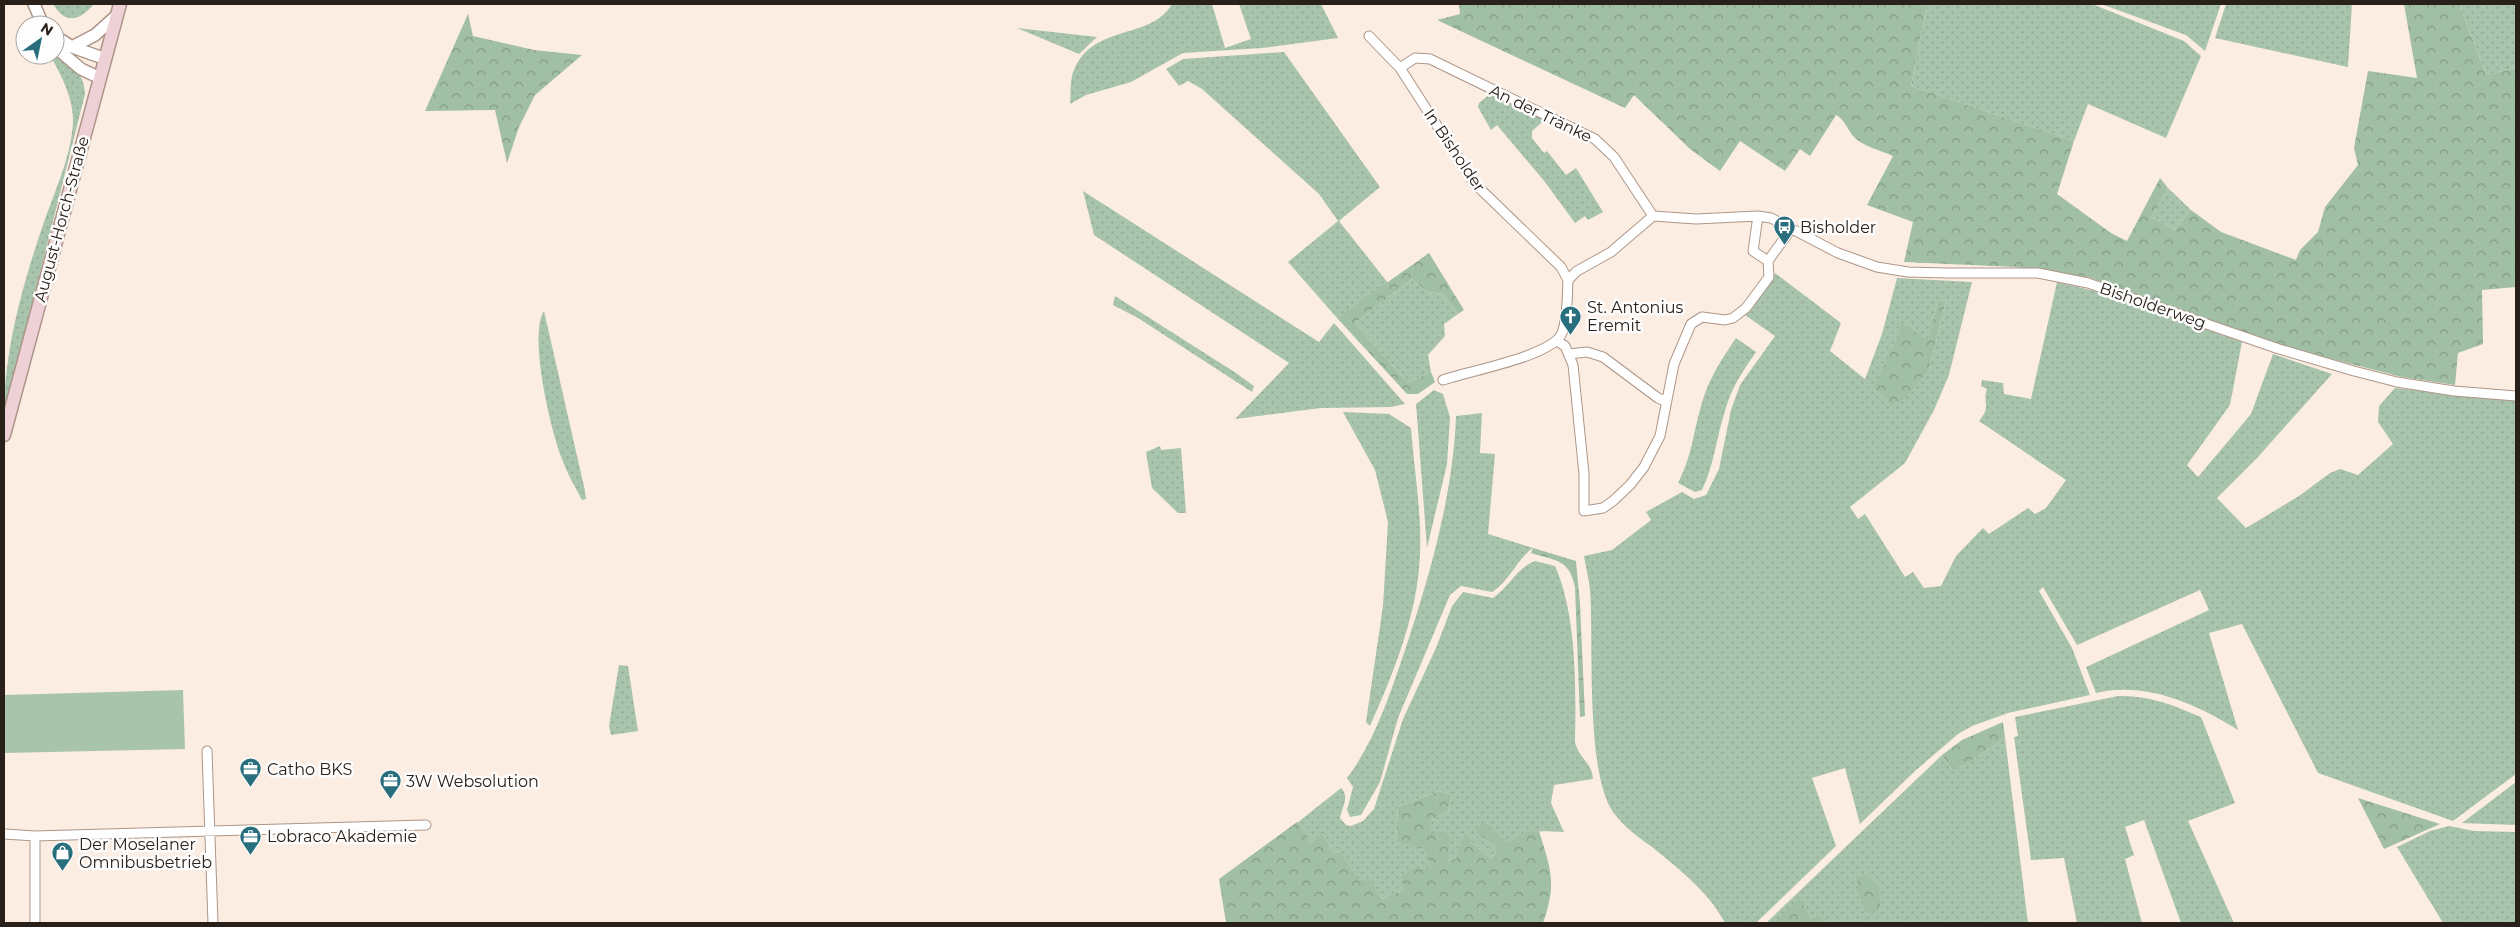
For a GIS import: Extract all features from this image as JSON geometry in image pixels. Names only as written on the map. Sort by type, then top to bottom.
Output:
[{"type":"main road","name":"August-Horch-Straße","points":[[4,435],[103,58],[120,4]]},
{"type":"street","points":[[72,46],[95,34],[115,17]]},
{"type":"street","name":"In Bisholder","points":[[1369,36],[1400,68],[1474,183],[1561,268],[1568,280]]},
{"type":"street","points":[[65,42],[103,58]]},
{"type":"street","points":[[65,55],[81,69],[98,77]]},
{"type":"street","name":"An der Tränke","points":[[1400,68],[1415,58],[1430,59],[1591,136],[1614,157],[1653,216]]},
{"type":"street","points":[[1443,380],[1527,356],[1557,341],[1562,332],[1568,280],[1577,271],[1611,252],[1653,216],[1685,219],[1758,216],[1771,218],[1791,229],[1768,260],[1769,276],[1740,314],[1725,320],[1702,317],[1691,324],[1674,364],[1665,401],[1660,436],[1644,467],[1630,485],[1603,508],[1584,512],[1584,474],[1573,365],[1565,346],[1557,341]]},
{"type":"street","points":[[1758,216],[1754,251],[1768,260]]},
{"type":"street","name":"Bisholderweg","points":[[1791,229],[1838,253],[1865,264],[1908,272],[2038,273],[2080,281],[2279,349],[2354,371],[2398,382],[2454,391],[2516,396]]},
{"type":"street","points":[[1569,354],[1587,352],[1603,357],[1658,398],[1665,401]]},
{"type":"street","points":[[207,751],[213,923]]},
{"type":"street","points":[[6,833],[35,836],[426,826]]},
{"type":"street","points":[[34,923],[35,836]]},
{"type":"green space","points":[[53,4],[94,4],[83,14],[73,18],[68,18],[58,11]]},
{"type":"green space","points":[[1172,4],[1212,4],[1225,48],[1251,39],[1239,4],[1321,4],[1338,38],[1262,48],[1183,53],[1131,82],[1086,95],[1070,104],[1072,76],[1080,59],[1091,47],[1149,24],[1162,16]]},
{"type":"green space","points":[[1459,4],[1927,4],[1911,86],[2074,141],[2057,194],[2111,233],[2127,241],[2160,178],[2168,188],[2151,217],[2175,230],[2191,210],[2221,232],[2296,260],[2300,250],[2318,232],[2325,207],[2358,165],[2354,148],[2368,71],[2417,78],[2404,4],[2459,4],[2486,75],[2516,68],[2516,287],[2482,290],[2483,344],[2458,353],[2455,385],[2402,377],[2281,346],[2088,277],[2016,267],[1904,262],[1913,222],[1867,205],[1893,156],[1857,140],[1836,115],[1810,156],[1800,149],[1785,171],[1740,141],[1720,171],[1690,149],[1634,95],[1625,108],[1437,20],[1460,14]]},
{"type":"green space","points":[[1927,4],[2092,4],[2184,41],[2201,56],[2166,138],[2088,104],[2074,141],[1911,86]]},
{"type":"green space","points":[[2101,4],[2221,4],[2205,51],[2186,35]]},
{"type":"green space","points":[[2226,4],[2352,4],[2348,67],[2215,38]]},
{"type":"green space","points":[[2459,4],[2516,4],[2516,68],[2486,75]]},
{"type":"green space","points":[[468,14],[473,36],[534,50],[582,55],[535,95],[519,127],[507,163],[495,110],[425,111]]},
{"type":"green space","points":[[1017,28],[1097,37],[1079,54]]},
{"type":"green space","points":[[1284,52],[1380,187],[1339,221],[1388,283],[1337,318],[1288,262],[1338,221],[1319,194],[1202,89],[1188,81],[1179,86],[1166,69],[1183,59]]},
{"type":"green space","points":[[65,60],[79,74],[85,94],[4,416],[7,366],[16,317],[29,269],[62,173],[72,135],[73,114],[69,96],[55,65],[65,65]]},
{"type":"green space","points":[[1492,92],[1547,118],[1532,131],[1532,138],[1544,153],[1547,151],[1566,175],[1576,168],[1603,212],[1588,220],[1585,216],[1575,223],[1545,182],[1497,125],[1491,130],[1478,107],[1479,103]]},
{"type":"green space","points":[[2168,188],[2191,210],[2175,230],[2151,217]]},
{"type":"green space","points":[[1083,191],[1319,342],[1334,323],[1405,404],[1391,407],[1321,408],[1235,419],[1289,363],[1094,235]]},
{"type":"green space","points":[[1429,253],[1464,310],[1458,314],[1443,294],[1427,292],[1412,279],[1355,323],[1408,383],[1431,372],[1435,382],[1418,394],[1407,394],[1337,318]]},
{"type":"green space","points":[[1775,273],[1841,323],[1830,351],[1865,379],[1882,334],[1897,278],[1972,282],[1949,375],[1934,410],[1905,463],[1850,507],[1858,519],[1865,514],[1905,577],[1913,572],[1924,588],[1941,586],[1956,556],[1983,528],[1989,534],[2028,508],[2035,514],[2046,508],[2066,480],[1979,421],[1986,408],[1985,398],[1987,389],[1981,386],[1982,380],[2003,383],[2004,394],[2031,399],[2057,282],[2103,293],[2242,342],[2230,405],[2187,465],[2198,477],[2251,414],[2273,354],[2332,374],[2257,458],[2217,498],[2246,528],[2299,496],[2330,473],[2340,469],[2358,475],[2393,444],[2378,422],[2379,406],[2395,388],[2516,401],[2516,774],[2453,821],[2318,773],[2242,624],[2209,633],[2238,730],[2222,720],[2170,697],[2133,690],[2114,690],[2096,693],[2086,667],[2209,610],[2200,590],[2077,645],[2043,587],[2039,591],[2072,648],[2090,695],[2008,713],[1972,726],[1958,734],[1915,771],[1860,824],[1845,768],[1812,778],[1836,846],[1756,923],[1725,923],[1718,911],[1693,882],[1621,822],[1613,812],[1604,793],[1594,738],[1590,590],[1584,556],[1612,550],[1651,520],[1646,512],[1682,492],[1694,499],[1706,495],[1719,469],[1731,410],[1740,385],[1775,336],[1745,315]],"holes":[[[1938,300],[1946,301],[1929,369],[1898,337],[1902,324],[1928,341]]]},
{"type":"green space","points":[[1412,279],[1427,292],[1443,294],[1458,314],[1444,324],[1445,336],[1428,355],[1431,372],[1408,383],[1355,323]]},
{"type":"green space","points":[[1115,296],[1236,373],[1254,386],[1252,392],[1138,318],[1113,305]]},
{"type":"green space","points":[[1938,300],[1946,301],[1929,369],[1902,401],[1890,402],[1874,387],[1898,337],[1901,323],[1928,340]]},
{"type":"green space","points":[[544,311],[585,491],[586,499],[582,500],[557,446],[547,407],[539,340],[540,323]]},
{"type":"green space","points":[[1736,338],[1756,352],[1734,387],[1722,421],[1713,460],[1706,480],[1702,490],[1695,492],[1678,483],[1689,454],[1707,388],[1720,362]]},
{"type":"green space","points":[[1434,390],[1443,394],[1450,417],[1447,464],[1427,548],[1416,404]]},
{"type":"green space","points":[[1343,412],[1389,414],[1411,428],[1419,507],[1420,554],[1415,598],[1396,663],[1370,726],[1366,722],[1383,606],[1388,522],[1375,470]]},
{"type":"green space","points":[[1482,413],[1480,453],[1495,454],[1488,534],[1533,548],[1522,558],[1504,582],[1492,592],[1461,586],[1450,595],[1398,718],[1380,782],[1361,815],[1350,817],[1347,810],[1353,787],[1347,778],[1366,749],[1387,700],[1414,622],[1439,534],[1450,475],[1456,416]]},
{"type":"green space","points":[[1160,446],[1161,450],[1181,448],[1186,513],[1178,513],[1152,488],[1146,452]]},
{"type":"green space","points":[[1533,548],[1576,561],[1580,604],[1585,716],[1580,717],[1575,587],[1565,566],[1560,562],[1531,553]]},
{"type":"green space","points":[[1535,561],[1555,566],[1568,607],[1574,652],[1575,742],[1579,753],[1590,768],[1593,779],[1554,785],[1551,803],[1564,832],[1540,831],[1528,833],[1507,845],[1477,832],[1499,848],[1491,859],[1471,842],[1458,858],[1447,861],[1430,834],[1430,821],[1448,811],[1452,795],[1439,791],[1398,807],[1396,840],[1423,849],[1434,869],[1405,889],[1382,899],[1371,882],[1358,881],[1341,852],[1333,853],[1322,835],[1311,842],[1297,823],[1341,788],[1344,791],[1345,802],[1340,818],[1346,825],[1351,826],[1363,821],[1374,809],[1403,719],[1436,648],[1452,606],[1463,592],[1493,598],[1518,572]]},
{"type":"green space","points":[[619,665],[628,666],[638,731],[611,735],[609,726]]},
{"type":"green space","points":[[183,690],[185,749],[4,753],[4,695]]},
{"type":"green space","points":[[2118,696],[2151,699],[2201,717],[2235,803],[2188,821],[2234,923],[2181,923],[2144,820],[2125,827],[2134,855],[2125,859],[2142,923],[2077,923],[2064,858],[2031,860],[2014,737],[2018,736],[2015,717]]},
{"type":"green space","points":[[2003,722],[2005,738],[1965,765],[1952,770],[1942,755],[1962,740]]},
{"type":"green space","points":[[2005,738],[2028,923],[1766,923],[1942,755],[1952,770],[1965,765]]},
{"type":"green space","points":[[2516,782],[2516,825],[2462,823]]},
{"type":"green space","points":[[1439,791],[1452,795],[1448,811],[1430,821],[1430,833],[1445,832],[1450,837],[1447,861],[1458,858],[1458,849],[1465,833],[1471,842],[1491,859],[1499,848],[1477,833],[1478,827],[1486,823],[1507,844],[1522,833],[1539,831],[1551,877],[1550,897],[1543,923],[1226,923],[1219,879],[1297,822],[1311,842],[1322,834],[1333,853],[1341,852],[1358,880],[1371,881],[1382,899],[1405,889],[1401,876],[1412,869],[1433,869],[1423,849],[1396,841],[1398,807]]},
{"type":"green space","points":[[2358,798],[2440,824],[2384,849]]},
{"type":"green space","points":[[2449,826],[2474,831],[2516,832],[2516,923],[2443,923],[2397,847],[2430,831]]},
{"type":"green space","points":[[1867,876],[1875,882],[1880,894],[1880,908],[1874,913],[1865,912],[1858,889],[1857,877]]},
{"type":"green space","points":[[1800,898],[1809,919],[1822,918],[1821,923],[1773,923]]},
{"type":"place","name":"Bisholder","points":[[1784,246]]},
{"type":"place","name":"St. Antonius Eremit","points":[[1571,335]]},
{"type":"place","name":"Catho BKS","points":[[251,788]]},
{"type":"place","name":"3W Websolution","points":[[390,800]]},
{"type":"place","name":"Lobraco Akademie","points":[[251,855]]},
{"type":"place","name":"Der Moselaner Omnibusbetrieb","points":[[63,872]]}]
